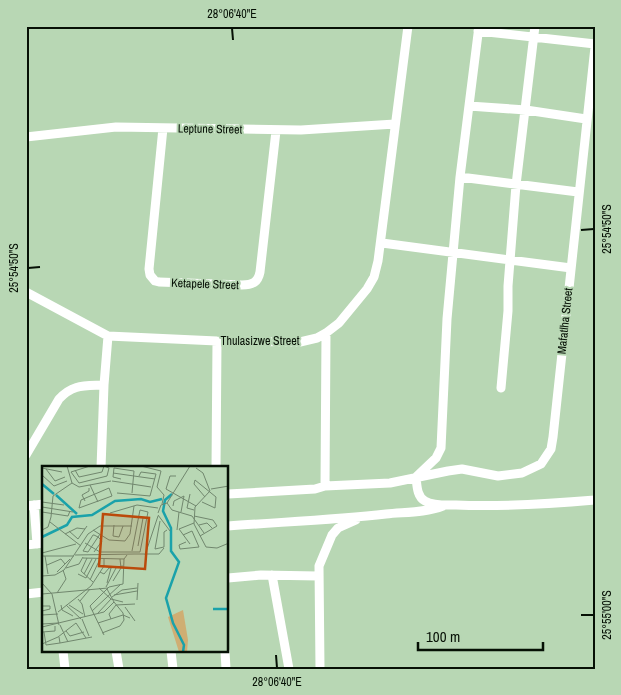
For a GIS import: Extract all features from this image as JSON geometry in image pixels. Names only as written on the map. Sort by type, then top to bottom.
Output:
[{"type":"street","name":"Thulasizwe Street","points":[[26,292],[108,336],[217,341],[300,342],[326,333],[367,289],[374,277],[382,243],[408,26]]},
{"type":"street","points":[[501,388],[516,184],[535,26]]},
{"type":"street","points":[[595,45],[478,29],[453,253],[445,348],[441,448],[436,458],[416,477],[421,498],[426,502],[447,505],[481,506],[595,500]]},
{"type":"street","name":"Mafatlha Street","points":[[229,494],[390,483],[462,470],[498,476],[511,475],[534,469],[547,457],[553,437],[595,45]]},
{"type":"street","points":[[469,106],[526,110],[586,118]]},
{"type":"street","name":"Leptune Street","points":[[26,137],[102,128],[276,130],[395,124]]},
{"type":"street","name":"Ketapele Street","points":[[163,128],[154,211],[150,275],[155,281],[159,282],[242,285],[255,283],[260,272],[276,130]]},
{"type":"street","points":[[460,177],[578,192]]},
{"type":"street","points":[[382,243],[570,268]]},
{"type":"street","points":[[325,486],[326,333]]},
{"type":"street","points":[[101,466],[108,336]]},
{"type":"street","points":[[216,466],[217,341]]},
{"type":"street","points":[[26,455],[58,399],[77,386],[104,384]]},
{"type":"street","points":[[26,545],[40,543],[30,505]]},
{"type":"street","points":[[229,526],[319,519],[363,518],[426,511],[447,505]]},
{"type":"street","points":[[320,669],[318,576],[323,556],[332,535],[338,528],[363,518]]},
{"type":"street","points":[[229,578],[272,575],[318,576]]},
{"type":"street","points":[[272,575],[288,669]]},
{"type":"street","points":[[26,594],[42,592]]},
{"type":"street","points":[[63,652],[65,669]]},
{"type":"street","points":[[116,652],[119,669]]},
{"type":"street","points":[[171,652],[173,669]]},
{"type":"street","points":[[225,652],[226,669]]}]
